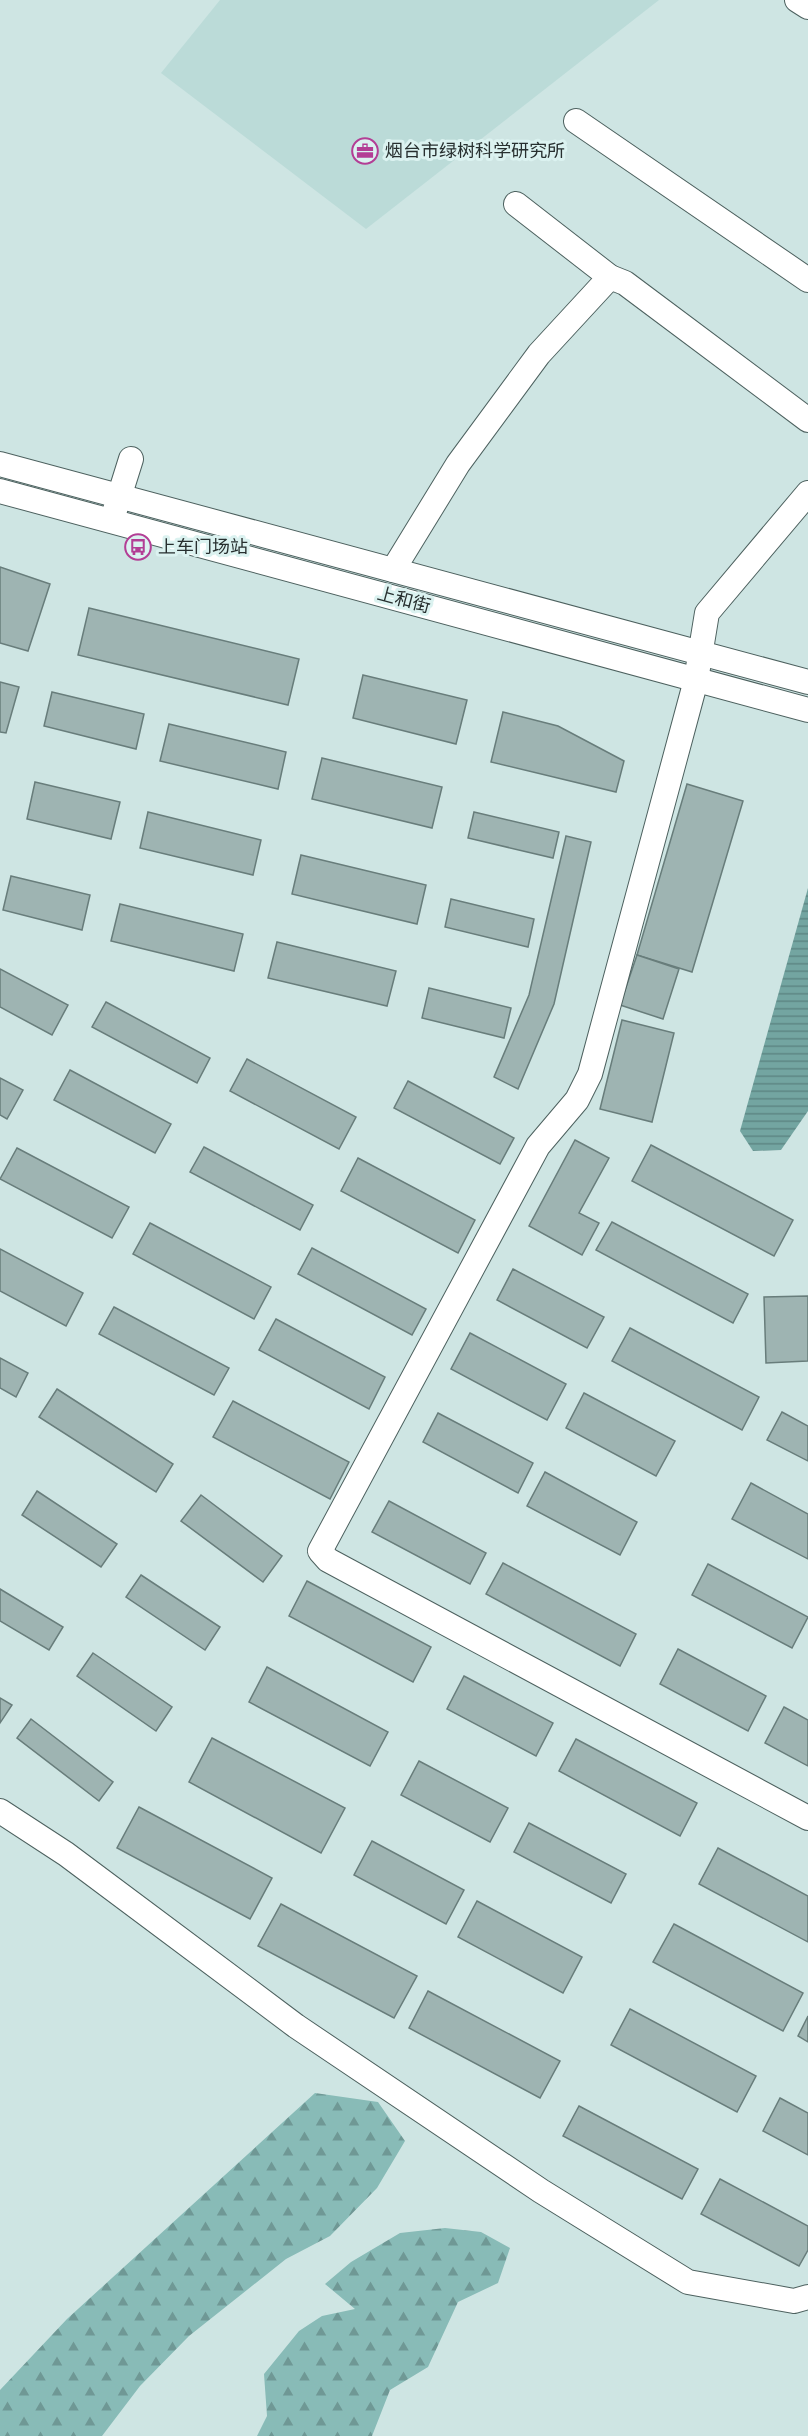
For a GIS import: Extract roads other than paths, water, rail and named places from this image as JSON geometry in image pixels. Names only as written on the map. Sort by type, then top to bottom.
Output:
[{"type":"street","points":[[797,0],[808,6]]},
{"type":"street","points":[[576,121],[808,280]]},
{"type":"street","points":[[516,204],[610,277],[625,283],[808,420]]},
{"type":"street","points":[[393,570],[458,464],[539,354],[610,277]]},
{"type":"street","points":[[112,521],[131,459]]},
{"type":"street","name":"上和街","points":[[0,464],[808,682]]},
{"type":"street","name":"上和街","points":[[0,491],[808,710]]},
{"type":"street","points":[[808,493],[707,613],[696,680],[590,1074],[577,1100],[538,1146],[320,1551],[328,1560],[808,1818]]},
{"type":"street","points":[[0,1811],[66,1854],[296,2026],[541,2191],[688,2282],[794,2301],[808,2297]]},
{"type":"place","name":"烟台市绿树科学研究所","points":[[365,151]]},
{"type":"place","name":"上车门场站","points":[[138,547]]}]
